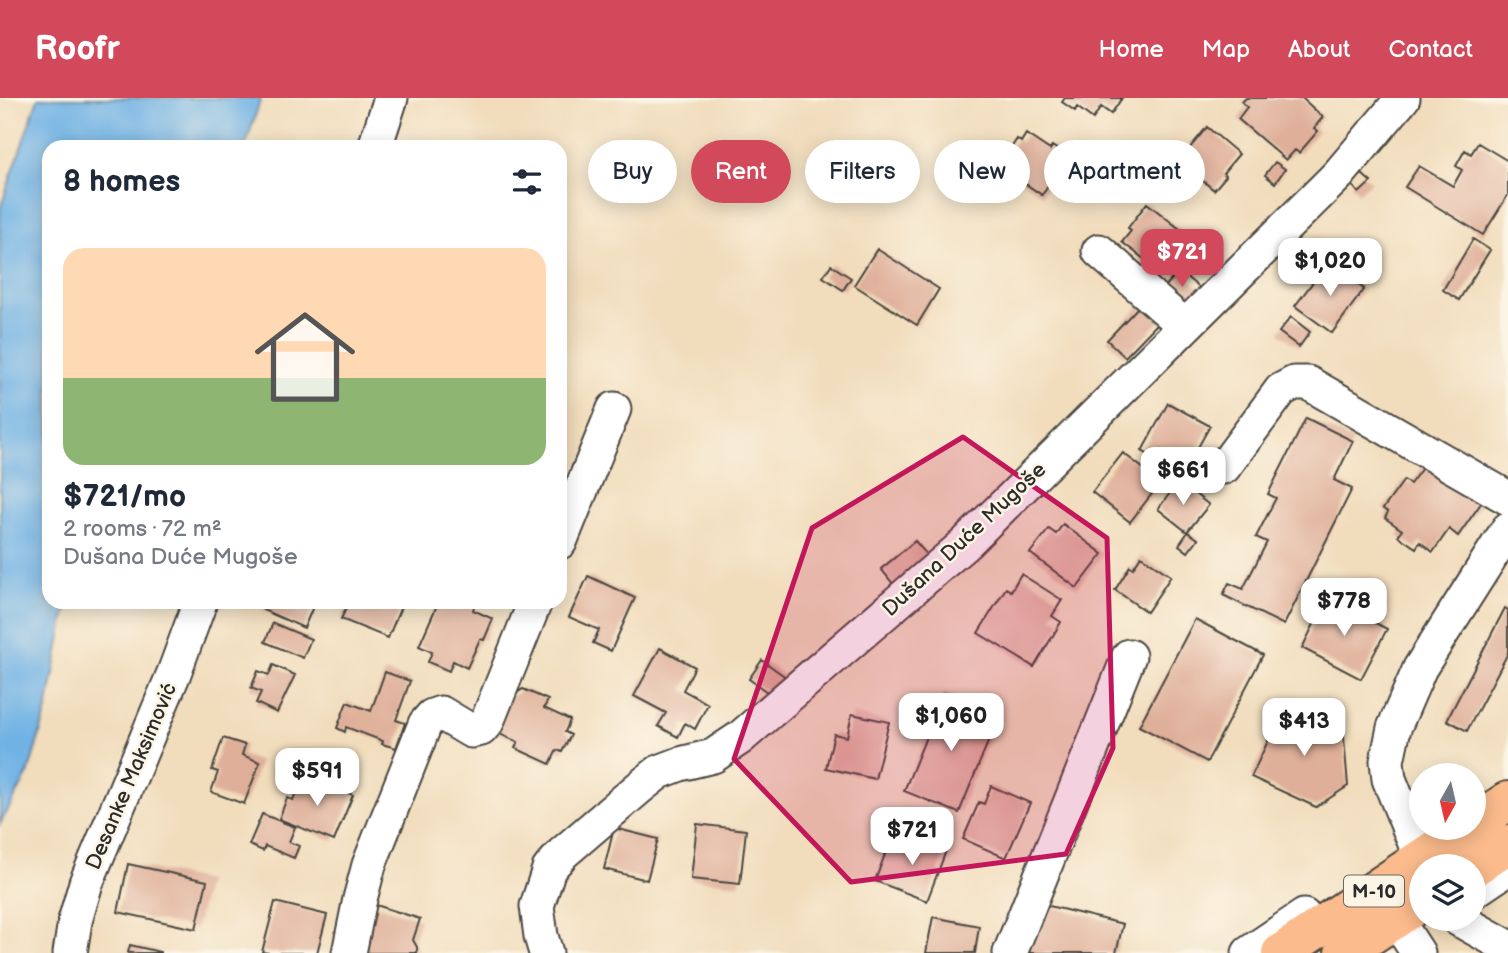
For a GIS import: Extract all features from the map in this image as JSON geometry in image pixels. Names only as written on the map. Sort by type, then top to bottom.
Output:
[{"type":"main road","points":[[1486,816],[1508,801]]},
{"type":"main road","points":[[1486,859],[1508,844]]},
{"type":"main road","name":"M-10","points":[[1281,953],[1409,909]]},
{"type":"main road","name":"M-10","points":[[1355,946],[1409,911]]},
{"type":"street","points":[[377,140],[391,98]]},
{"type":"street","name":"Dušana Duće Mugoše","points":[[544,952],[537,906],[549,869],[563,853],[659,772],[713,756],[740,738],[966,543],[1338,175],[1403,98]]},
{"type":"street","points":[[1098,251],[1185,326]]},
{"type":"street","points":[[1224,467],[1281,390],[1294,383],[1308,383],[1508,498]]},
{"type":"street","points":[[567,525],[614,409]]},
{"type":"street","points":[[1409,874],[1387,761],[1394,729],[1420,668],[1508,529]]},
{"type":"street","name":"Desanke Maksimović","points":[[71,953],[75,921],[86,883],[174,673],[197,609]]},
{"type":"street","points":[[349,953],[369,865],[425,724],[432,716],[441,713],[471,731],[481,729],[487,722],[533,609]]},
{"type":"street","points":[[1010,953],[1129,656]]},
{"type":"street","points":[[1486,883],[1508,868]]},
{"type":"street","points":[[1249,953],[1365,874],[1409,902]]},
{"type":"street","points":[[1479,931],[1508,947]]},
{"type":"highlighted area","points":[[963,437],[1107,538],[1113,748],[1066,854],[851,882],[734,759],[812,528]]},
{"type":"water","points":[[38,98],[261,98],[247,140],[42,140],[42,609],[67,609],[47,710],[28,774],[0,824],[0,209]]},
{"type":"building","points":[[1065,98],[1122,98],[1111,114],[1101,107],[1093,119],[1077,107],[1075,111],[1062,102]]},
{"type":"building","points":[[1246,98],[1302,98],[1323,117],[1314,128],[1318,131],[1299,153],[1295,150],[1286,160],[1238,119],[1247,107],[1242,102]]},
{"type":"building","points":[[1207,127],[1239,154],[1223,173],[1226,176],[1214,190],[1205,183],[1205,140],[1196,140]]},
{"type":"building","points":[[1026,134],[1044,146],[1042,195],[1030,187],[1030,140],[1022,140]]},
{"type":"building","points":[[1478,143],[1508,161],[1508,195],[1483,235],[1405,187],[1419,166],[1453,186],[1462,170],[1456,166],[1465,150],[1471,154]]},
{"type":"building","points":[[1275,162],[1285,169],[1275,183],[1265,175]]},
{"type":"building","points":[[1362,174],[1371,182],[1359,193],[1351,184]]},
{"type":"building","points":[[1147,203],[1181,230],[1153,266],[1122,242],[1131,231],[1128,228]]},
{"type":"building","points":[[1473,239],[1490,250],[1459,300],[1443,290]]},
{"type":"building","points":[[877,249],[939,289],[917,325],[854,285]]},
{"type":"building","points":[[1328,262],[1364,289],[1332,333],[1295,306]]},
{"type":"building","points":[[831,265],[851,278],[843,290],[823,277]]},
{"type":"building","points":[[1179,271],[1201,289],[1186,306],[1164,288]]},
{"type":"building","points":[[1142,303],[1160,321],[1125,357],[1107,340]]},
{"type":"building","points":[[1291,317],[1310,332],[1299,347],[1279,332]]},
{"type":"building","points":[[1168,403],[1210,426],[1183,474],[1142,451]]},
{"type":"building","points":[[1306,418],[1353,441],[1334,480],[1352,489],[1284,625],[1223,595],[1229,583],[1243,589],[1267,542],[1256,537],[1276,498],[1268,494]]},
{"type":"building","points":[[1123,453],[1161,482],[1130,522],[1092,492]]},
{"type":"building","points":[[1428,460],[1484,499],[1458,536],[1449,529],[1433,552],[1420,542],[1416,548],[1398,536],[1402,530],[1385,518],[1388,512],[1383,509],[1404,480],[1410,484]]},
{"type":"building","points":[[1179,481],[1209,505],[1187,532],[1158,509]]},
{"type":"building","points":[[1063,524],[1103,554],[1077,588],[1030,553],[1049,529],[1056,534]]},
{"type":"building","points":[[1188,532],[1198,539],[1188,552],[1179,545]]},
{"type":"building","points":[[915,541],[929,557],[894,585],[881,569]]},
{"type":"building","points":[[1141,556],[1171,576],[1147,612],[1115,590],[1130,566],[1133,568]]},
{"type":"building","points":[[1021,574],[1062,600],[1052,616],[1061,622],[1034,667],[978,633],[1006,588],[1011,591]]},
{"type":"building","points":[[588,576],[635,598],[611,651],[593,643],[599,630],[569,617]]},
{"type":"building","points":[[1327,598],[1387,629],[1361,679],[1302,648]]},
{"type":"building","points":[[1505,608],[1508,610],[1508,653],[1467,731],[1447,720]]},
{"type":"building","points":[[264,609],[312,609],[304,628]]},
{"type":"building","points":[[346,609],[400,609],[388,638],[341,619]]},
{"type":"building","points":[[435,609],[473,609],[493,619],[484,640],[480,639],[467,668],[453,661],[449,671],[428,662],[432,652],[419,646]]},
{"type":"building","points":[[1195,619],[1263,655],[1207,762],[1139,726]]},
{"type":"building","points":[[273,623],[311,639],[303,658],[265,642]]},
{"type":"building","points":[[660,648],[695,667],[683,690],[708,704],[695,729],[685,723],[678,737],[658,726],[666,713],[634,696]]},
{"type":"building","points":[[762,660],[787,678],[774,697],[749,679]]},
{"type":"building","points":[[273,665],[295,675],[277,713],[256,703],[261,692],[251,688],[258,671],[269,675]]},
{"type":"building","points":[[385,672],[410,681],[396,720],[405,723],[396,748],[346,727],[345,732],[337,728],[347,702],[371,711]]},
{"type":"building","points":[[523,689],[548,700],[544,708],[570,720],[565,732],[571,735],[562,752],[557,750],[550,764],[515,748],[518,742],[493,731],[509,698]]},
{"type":"building","points":[[944,693],[999,715],[959,813],[904,791]]},
{"type":"building","points":[[1284,707],[1299,713],[1300,709],[1332,726],[1343,726],[1348,786],[1316,807],[1251,777]]},
{"type":"building","points":[[852,714],[889,722],[875,779],[826,768],[834,734],[847,737]]},
{"type":"building","points":[[223,738],[245,745],[242,755],[260,762],[244,804],[211,792],[218,772],[212,770]]},
{"type":"building","points":[[303,775],[353,795],[334,841],[279,819],[287,798],[293,800]]},
{"type":"building","points":[[991,786],[1030,803],[1006,858],[963,839],[979,802],[984,804]]},
{"type":"building","points":[[262,814],[295,827],[289,842],[299,846],[294,858],[265,846],[263,851],[249,845]]},
{"type":"building","points":[[697,824],[746,830],[740,884],[691,879]]},
{"type":"building","points":[[614,828],[658,839],[647,880],[604,869]]},
{"type":"building","points":[[911,834],[947,848],[927,901],[875,881],[890,841],[905,847]]},
{"type":"building","points":[[128,864],[207,881],[196,929],[118,912]]},
{"type":"building","points":[[275,902],[327,915],[317,953],[262,952]]},
{"type":"building","points":[[1041,904],[1123,924],[1116,953],[1029,953]]},
{"type":"building","points":[[376,905],[420,919],[413,940],[417,953],[360,953]]},
{"type":"building","points":[[933,917],[979,926],[975,953],[926,953]]},
{"type":"building","points":[[130,945],[160,952],[160,953],[128,953]]}]
